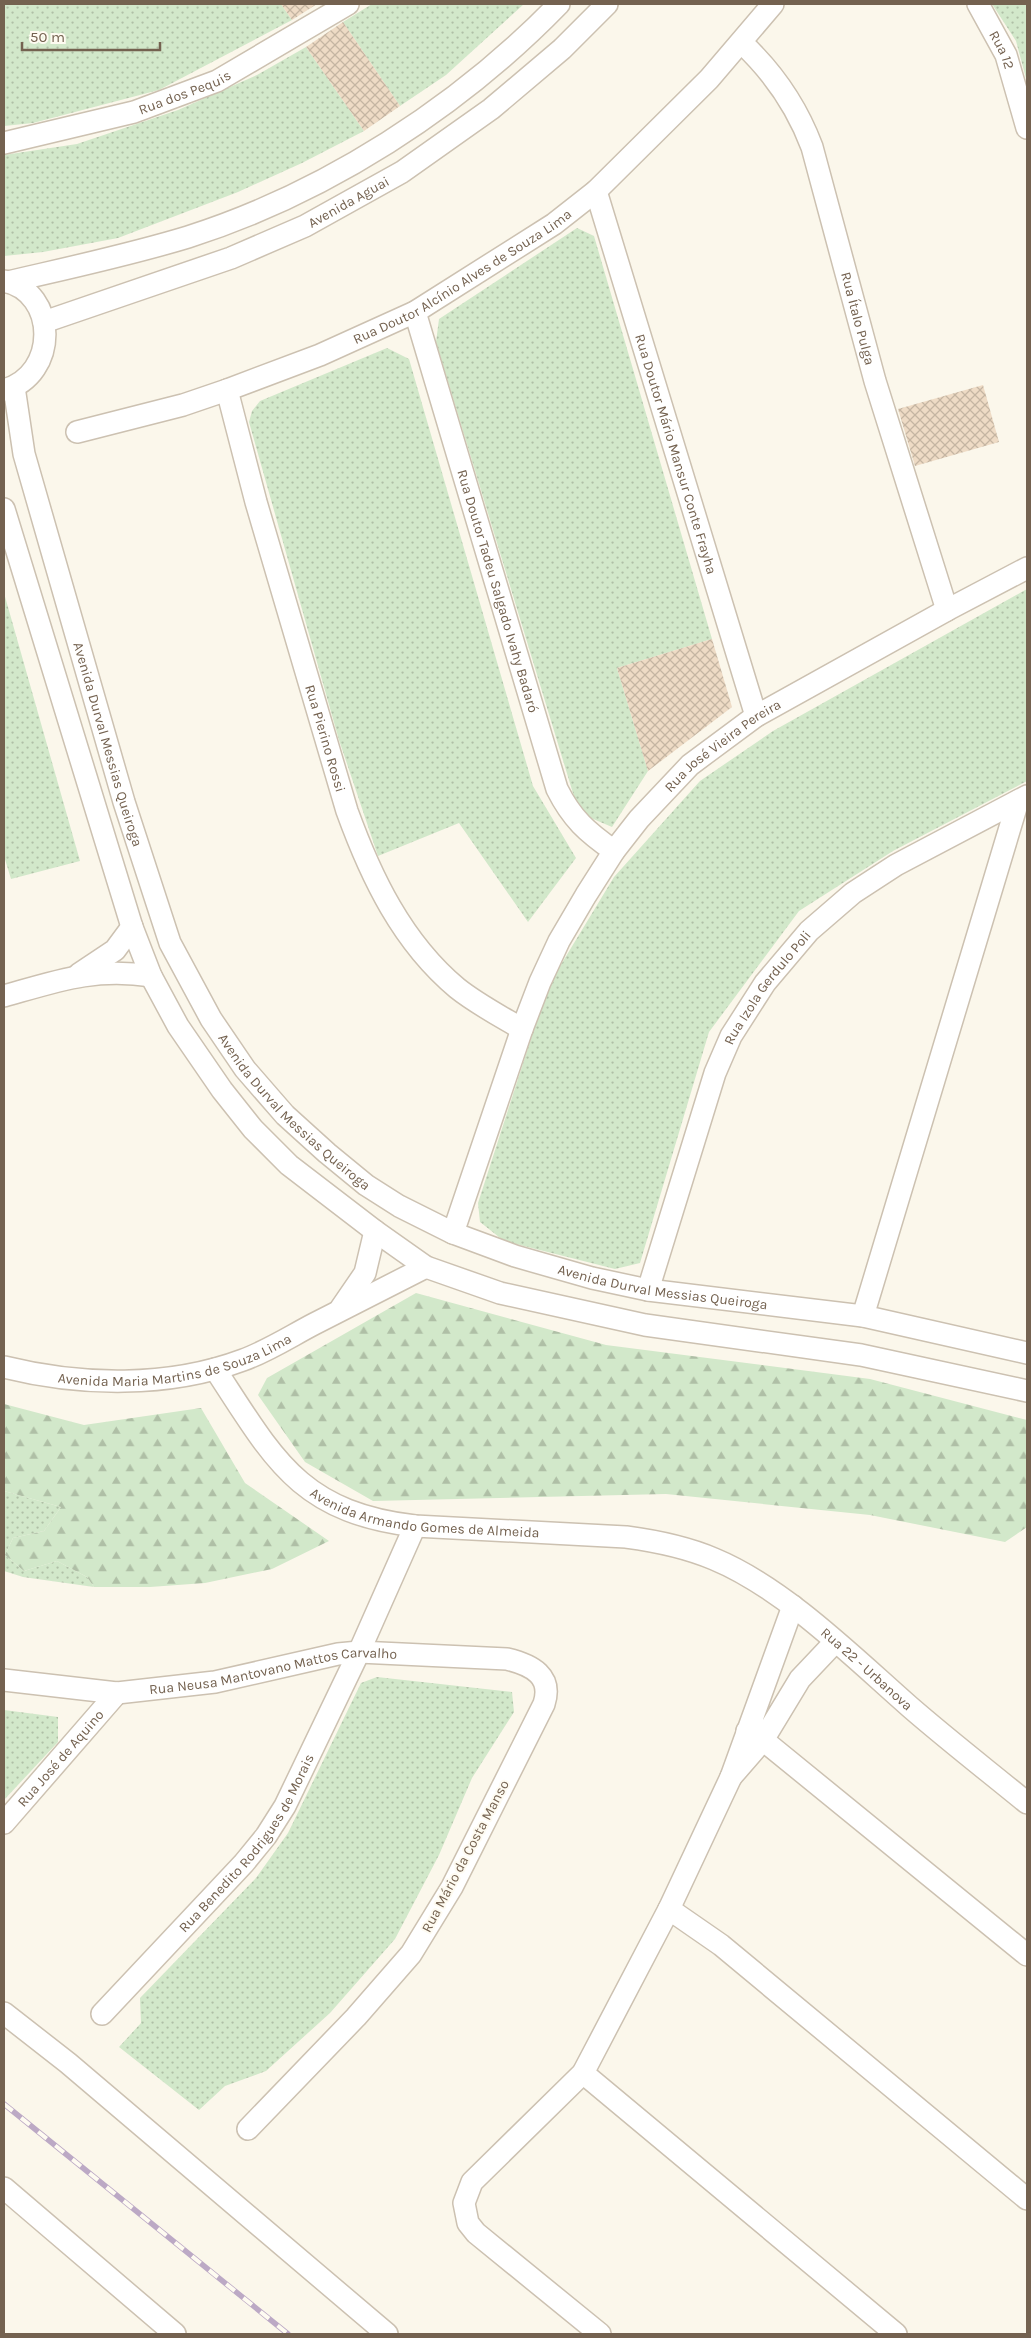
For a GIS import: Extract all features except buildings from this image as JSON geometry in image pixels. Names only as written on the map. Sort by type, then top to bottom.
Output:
[{"type":"street","name":"Rua dos Pequis","points":[[4,142],[134,112],[217,81],[348,4]]},
{"type":"street","points":[[6,281],[188,236],[240,218],[332,176],[406,131],[503,59],[559,4]]},
{"type":"street","name":"Avenida Aguai","points":[[44,322],[88,305],[231,258],[305,226],[402,172],[491,109],[562,49],[606,4]]},
{"type":"street","name":"Rua Doutor Alcínio Alves de Souza Lima","points":[[77,432],[183,405],[227,390],[320,355],[414,312],[554,224],[596,191],[678,111],[742,43],[773,4]]},
{"type":"street","name":"Rua 12","points":[[978,4],[1006,55],[1027,128]]},
{"type":"street","name":"Rua Ítalo Pulga","points":[[742,43],[760,59],[790,101],[798,114],[812,147],[875,381],[947,610]]},
{"type":"street","name":"Rua Doutor Mário Mansur Conte Frayha","points":[[596,191],[756,716]]},
{"type":"street","points":[[6,281],[24,291],[36,305],[44,322],[45,335],[40,360],[29,375],[9,388]]},
{"type":"street","name":"Rua Doutor Tadeu Salgado Ivahy Badaró","points":[[414,312],[557,789],[569,812],[593,837],[614,851]]},
{"type":"street","name":"Avenida Durval Messias Queiroga","points":[[9,388],[27,463],[124,802],[170,942],[211,1019],[245,1068],[285,1115],[366,1185],[399,1206],[453,1233],[515,1256],[592,1278],[648,1290],[863,1316],[1027,1353]]},
{"type":"street","name":"Rua Pierino Rossi","points":[[227,390],[259,511],[347,811],[364,859],[386,903],[414,943],[437,969],[475,1002],[522,1029]]},
{"type":"street","name":"Avenida Durval Messias Queiroga","points":[[4,509],[132,927],[151,976],[178,1026],[222,1090],[253,1129],[289,1165],[375,1231],[426,1267],[500,1293],[645,1325],[861,1355],[1027,1391]]},
{"type":"street","name":"Rua José Vieira Pereira","points":[[453,1233],[522,1029],[559,941],[614,851],[672,781],[709,749],[756,716],[1027,568]]},
{"type":"street","points":[[863,1316],[1022,799]]},
{"type":"street","name":"Rua Izola Gerdulo Poli","points":[[648,1290],[715,1073],[731,1036],[765,983],[809,931],[853,893],[896,864],[1022,799]]},
{"type":"street","points":[[76,975],[115,950],[132,927]]},
{"type":"street","points":[[4,996],[76,975],[117,972],[151,976]]},
{"type":"street","name":"Avenida Maria Martins de Souza Lima","points":[[340,1311],[365,1273],[375,1231]]},
{"type":"street","name":"Avenida Maria Martins de Souza Lima","points":[[4,1367],[41,1376],[92,1382],[158,1378],[215,1369],[244,1360],[426,1267]]},
{"type":"street","name":"Avenida Armando Gomes de Almeida","points":[[215,1369],[256,1433],[276,1458],[311,1492],[343,1509],[383,1522],[415,1526],[626,1537],[655,1541],[694,1551]]},
{"type":"street","name":"Rua Benedito Rodrigues de Morais","points":[[102,2014],[244,1863],[266,1836],[285,1806],[360,1652],[415,1526]]},
{"type":"street","name":"Rua 22 - Urbanova","points":[[694,1551],[737,1570],[793,1606],[928,1723],[1027,1803]]},
{"type":"street","points":[[755,1735],[793,1606]]},
{"type":"street","points":[[600,2334],[476,2233],[468,2223],[464,2203],[466,2193],[472,2182],[583,2073],[669,1909],[731,1777],[755,1735],[800,1680],[835,1642]]},
{"type":"street","name":"Rua Neusa Mantovano Mattos Carvalho","points":[[4,1680],[117,1693],[215,1682],[338,1654],[360,1652],[507,1659],[524,1663],[541,1676]]},
{"type":"street","name":"Rua Mário da Costa Manso","points":[[248,2129],[394,1974],[421,1938],[452,1887],[544,1704],[548,1693],[546,1684],[541,1676]]},
{"type":"street","name":"Rua José de Aquino","points":[[4,1823],[117,1693]]},
{"type":"street","points":[[755,1735],[1027,1955]]},
{"type":"street","points":[[669,1909],[721,1945],[1027,2200]]},
{"type":"street","points":[[4,2013],[83,2075],[386,2334]]},
{"type":"street","points":[[583,2073],[896,2334]]},
{"type":"street","points":[[4,2188],[175,2334]]},
{"type":"green space","points":[[4,4],[281,4],[292,20],[159,90],[33,123],[4,126]]},
{"type":"green space","points":[[372,4],[524,4],[446,75],[400,106],[343,22]]},
{"type":"green space","points":[[992,4],[1027,4],[1027,82],[1016,41]]},
{"type":"green space","points":[[306,47],[364,131],[302,163],[238,192],[118,238],[43,252],[4,256],[4,155],[77,144],[178,110],[257,75]]},
{"type":"green space","points":[[577,228],[594,236],[712,639],[617,668],[648,771],[612,827],[579,813],[436,342],[439,319]]},
{"type":"green space","points":[[387,348],[409,359],[533,786],[576,858],[528,922],[459,823],[378,856],[339,740],[249,422],[252,411],[260,401]]},
{"type":"green space","points":[[1027,589],[1027,781],[893,851],[799,911],[709,1032],[640,1263],[615,1269],[504,1241],[480,1222],[478,1203],[548,986],[614,877],[700,781],[773,731]]},
{"type":"green space","points":[[4,593],[80,861],[11,879],[4,856]]},
{"type":"green space","points":[[416,1293],[606,1345],[870,1379],[1027,1420],[1027,1527],[1005,1542],[870,1515],[666,1494],[373,1501],[305,1462],[258,1395],[267,1378]]},
{"type":"green space","points":[[4,1404],[84,1425],[201,1408],[245,1483],[329,1541],[272,1569],[205,1583],[150,1587],[94,1587],[87,1577],[57,1561],[24,1571],[5,1555],[13,1538],[44,1531],[61,1507],[4,1491]]},
{"type":"green space","points":[[4,1491],[61,1507],[44,1531],[13,1538],[5,1555],[24,1571],[57,1561],[87,1577],[94,1587],[23,1577],[4,1571]]},
{"type":"green space","points":[[377,1677],[512,1692],[514,1712],[472,1778],[439,1855],[395,1939],[330,2013],[266,2071],[225,2086],[199,2110],[119,2047],[141,2023],[140,1998],[256,1878],[288,1833],[361,1683]]},
{"type":"green space","points":[[4,1710],[58,1717],[58,1742],[4,1800]]},
{"type":"railway","points":[[4,2104],[288,2334]]}]
